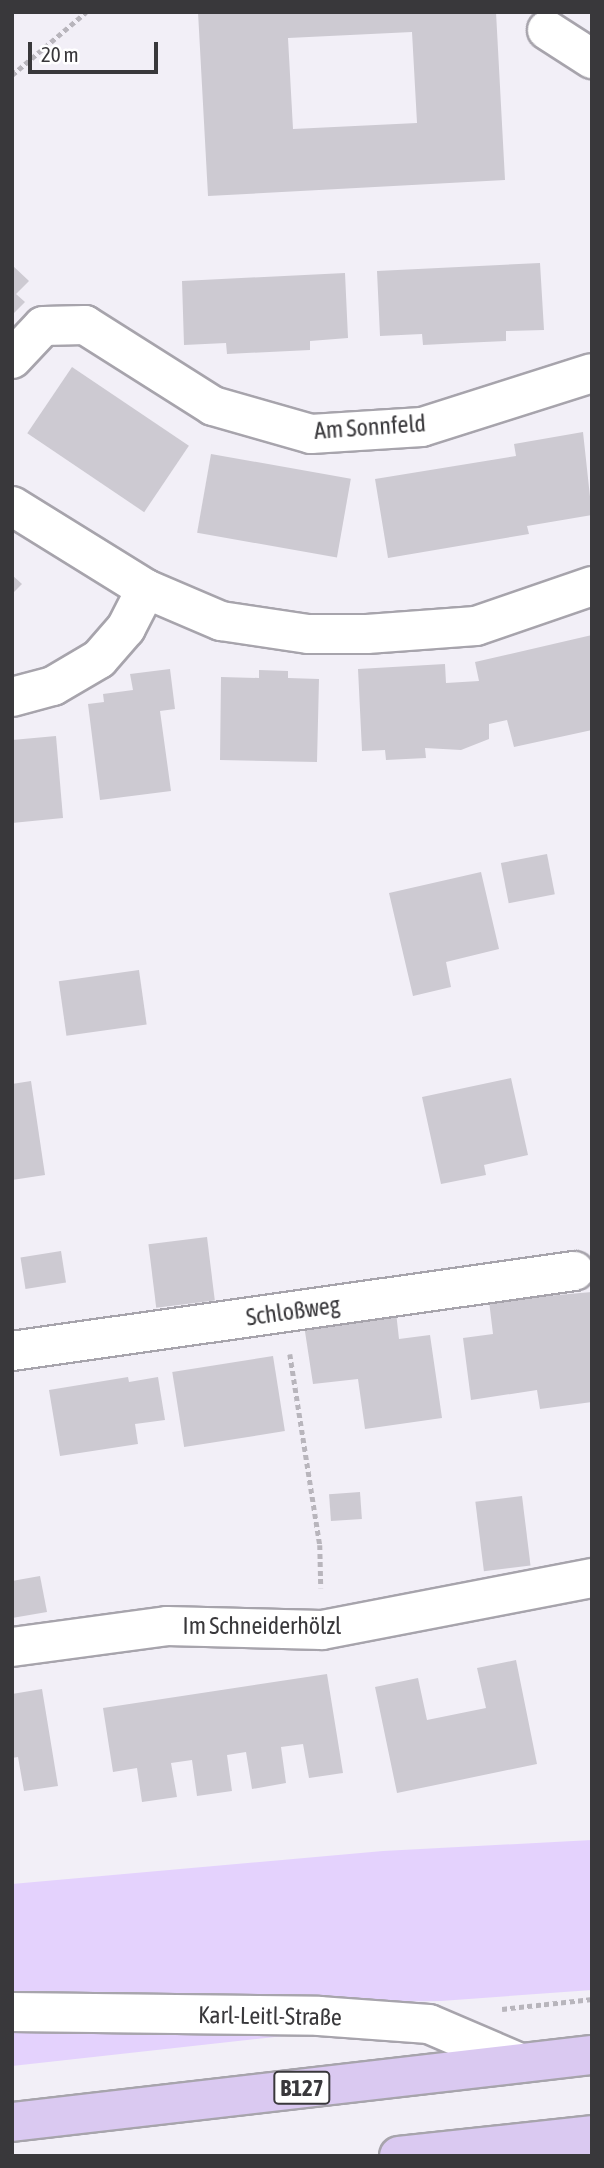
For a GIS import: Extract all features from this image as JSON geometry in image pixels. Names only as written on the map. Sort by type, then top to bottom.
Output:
[{"type":"main road","name":"B127","points":[[12,2122],[592,2056]]},
{"type":"main road","points":[[399,2156],[592,2135]]},
{"type":"street","points":[[547,30],[592,59]]},
{"type":"street","name":"Am Sonnfeld","points":[[12,359],[43,326],[85,325],[213,405],[312,434],[422,427],[592,373]]},
{"type":"street","points":[[12,506],[146,589],[221,621],[308,634],[367,634],[475,626],[592,586]]},
{"type":"street","points":[[12,696],[52,686],[99,659],[126,628],[146,589]]},
{"type":"street","name":"Schloßweg","points":[[12,1351],[574,1270]]},
{"type":"street","name":"Im Schneiderhölzl","points":[[12,1647],[167,1626],[321,1630],[592,1578]]},
{"type":"street","name":"Karl-Leitl-Straße","points":[[12,2012],[319,2016],[429,2024],[520,2063]]},
{"type":"path","points":[[12,75],[86,12]]},
{"type":"path","points":[[283,1312],[320,1545],[321,1630]]},
{"type":"shaded area","points":[[592,1840],[592,1990],[441,2001],[321,2003],[284,2036],[12,2066],[12,1884],[383,1851]]},
{"type":"building","points":[[198,12],[496,12],[505,180],[208,196]],"holes":[[[412,32],[417,123],[293,129],[288,38]]]},
{"type":"building","points":[[540,263],[544,330],[506,331],[506,341],[423,345],[422,334],[380,336],[377,271]]},
{"type":"building","points":[[12,265],[29,281],[16,294],[25,302],[12,315]]},
{"type":"building","points":[[345,273],[348,338],[310,341],[310,350],[227,354],[226,343],[184,345],[182,281]]},
{"type":"building","points":[[72,367],[189,446],[144,512],[27,433]]},
{"type":"building","points":[[583,432],[592,515],[527,526],[529,534],[388,558],[375,479],[516,456],[514,444]]},
{"type":"building","points":[[211,454],[351,479],[337,557],[197,533]]},
{"type":"building","points":[[12,575],[22,584],[12,594]]},
{"type":"building","points":[[592,635],[592,730],[514,747],[507,720],[489,724],[489,739],[461,750],[425,748],[426,758],[386,760],[385,750],[362,751],[358,669],[445,664],[446,683],[479,681],[475,662]]},
{"type":"building","points":[[170,669],[175,709],[160,711],[171,791],[100,800],[88,704],[104,702],[103,694],[133,690],[130,674]]},
{"type":"building","points":[[259,670],[288,671],[288,678],[319,679],[317,762],[220,760],[221,677],[259,678]]},
{"type":"building","points":[[56,736],[63,818],[12,823],[12,740]]},
{"type":"building","points":[[547,854],[555,894],[509,903],[501,863]]},
{"type":"building","points":[[481,872],[499,949],[446,962],[451,987],[413,996],[389,893]]},
{"type":"building","points":[[139,970],[147,1024],[66,1036],[59,981]]},
{"type":"building","points":[[511,1078],[528,1155],[484,1165],[486,1175],[441,1184],[422,1097]]},
{"type":"building","points":[[31,1081],[45,1175],[12,1180],[12,1084]]},
{"type":"building","points":[[207,1237],[215,1301],[156,1308],[148,1244]]},
{"type":"building","points":[[61,1251],[66,1283],[26,1289],[21,1257]]},
{"type":"building","points":[[592,1292],[592,1402],[540,1409],[537,1390],[471,1400],[463,1338],[493,1334],[489,1301]]},
{"type":"building","points":[[396,1312],[399,1339],[430,1335],[442,1418],[365,1429],[358,1379],[313,1384],[304,1325]]},
{"type":"building","points":[[273,1356],[285,1431],[184,1447],[172,1372]]},
{"type":"building","points":[[128,1377],[129,1382],[158,1377],[165,1420],[135,1424],[138,1444],[60,1456],[49,1390]]},
{"type":"building","points":[[360,1492],[362,1519],[331,1521],[329,1494]]},
{"type":"building","points":[[522,1496],[531,1565],[484,1571],[475,1502]]},
{"type":"building","points":[[40,1576],[47,1612],[12,1618],[12,1581]]},
{"type":"building","points":[[516,1660],[537,1764],[397,1793],[375,1687],[418,1678],[427,1720],[486,1708],[477,1668]]},
{"type":"building","points":[[327,1674],[343,1773],[309,1778],[303,1744],[281,1747],[286,1783],[252,1789],[246,1752],[227,1755],[232,1791],[197,1796],[192,1760],[171,1763],[177,1797],[142,1802],[137,1768],[113,1772],[103,1708]]},
{"type":"building","points":[[42,1689],[58,1786],[24,1791],[18,1757],[12,1758],[12,1694]]}]
